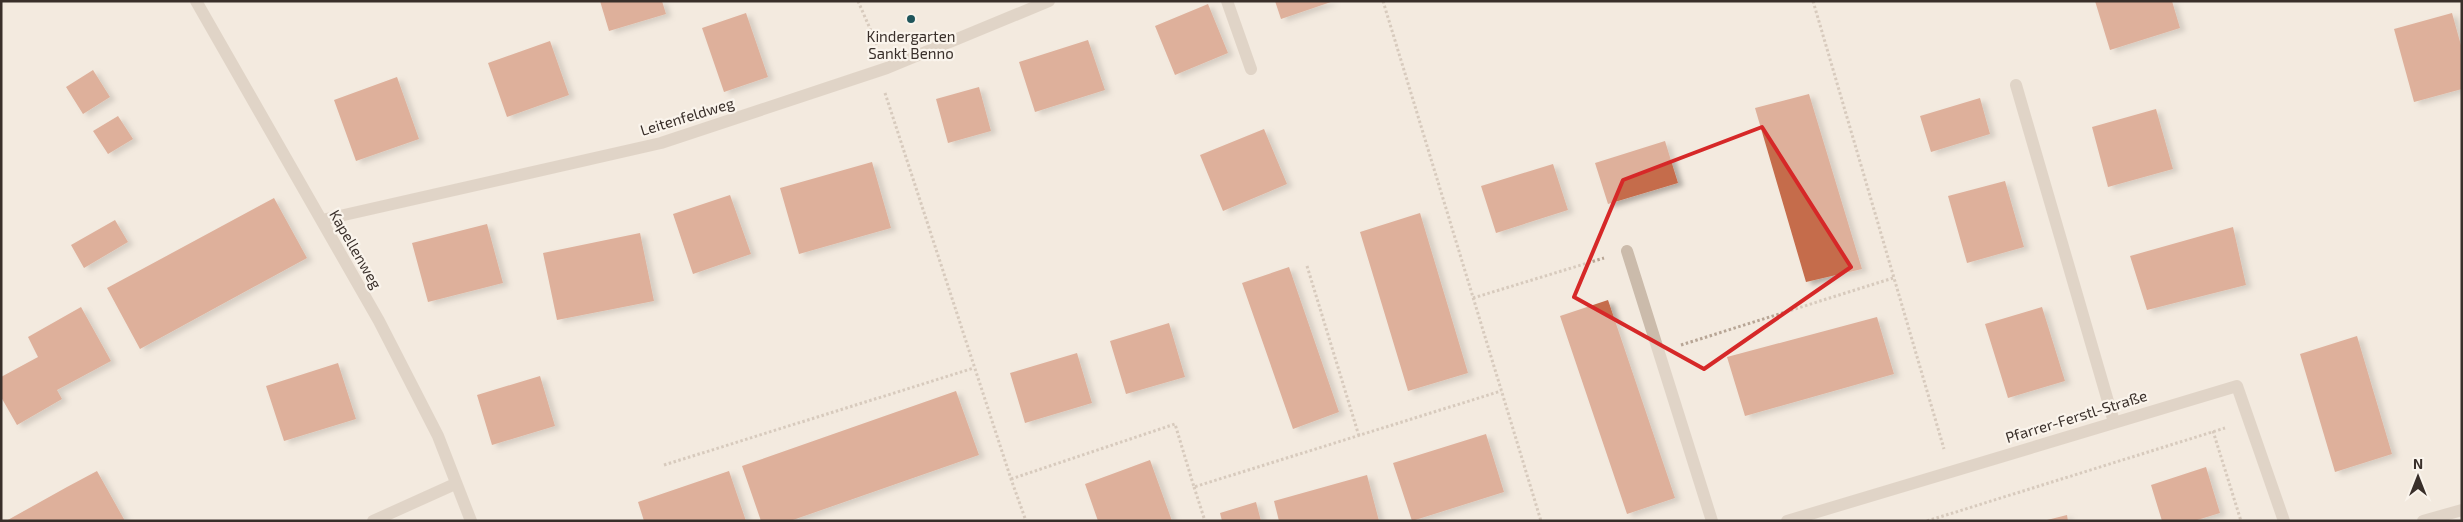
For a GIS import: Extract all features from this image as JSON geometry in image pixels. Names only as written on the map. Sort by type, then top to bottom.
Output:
[{"type":"street","name":"Kapellenweg","points":[[196,1],[379,321],[438,436],[455,484],[471,521]]},
{"type":"street","name":"Leitenfeldweg","points":[[322,220],[661,143],[887,68],[1049,1]]},
{"type":"street","points":[[1227,1],[1251,69]]},
{"type":"street","points":[[2016,85],[2114,422]]},
{"type":"street","points":[[1627,252],[1712,521]]},
{"type":"street","name":"Pfarrer-Ferstl-Straße","points":[[1787,521],[2237,386],[2284,521]]},
{"type":"street","points":[[373,521],[455,484]]},
{"type":"street","points":[[2423,521],[2462,510]]},
{"type":"path","points":[[858,1],[887,68],[884,96],[1010,479],[1026,521]]},
{"type":"path","points":[[1383,1],[1540,521]]},
{"type":"path","points":[[1813,1],[1892,278],[1951,471]]},
{"type":"path","points":[[1473,298],[1627,252]]},
{"type":"path","points":[[1307,266],[1359,436]]},
{"type":"path","points":[[1659,352],[1892,278]]},
{"type":"path","points":[[664,465],[974,368]]},
{"type":"path","points":[[1194,487],[1502,391]]},
{"type":"path","points":[[1927,521],[2249,420]]},
{"type":"path","points":[[1010,479],[1175,424],[1205,521]]},
{"type":"path","points":[[2213,432],[2241,521]]},
{"type":"highlighted area","points":[[1762,127],[1851,267],[1704,369],[1574,297],[1623,180]]},
{"type":"building","points":[[600,1],[662,1],[666,14],[609,31]]},
{"type":"building","points":[[1275,1],[1331,1],[1331,2],[1281,19]]},
{"type":"building","points":[[2095,1],[2172,1],[2180,28],[2110,50]]},
{"type":"building","points":[[1208,4],[1228,53],[1175,75],[1155,26]]},
{"type":"building","points":[[746,13],[768,77],[724,92],[702,28]]},
{"type":"building","points":[[2452,13],[2462,49],[2462,89],[2414,102],[2394,29]]},
{"type":"building","points":[[1088,40],[1105,90],[1035,112],[1019,62]]},
{"type":"building","points":[[550,41],[569,95],[507,117],[488,63]]},
{"type":"building","points":[[93,70],[110,97],[83,114],[66,87]]},
{"type":"building","points":[[397,77],[419,139],[356,161],[334,100]]},
{"type":"building","points":[[979,87],[991,131],[948,143],[936,99]]},
{"type":"building","points":[[1809,94],[1862,269],[1806,282],[1755,108]]},
{"type":"building","points":[[1980,98],[1990,134],[1931,152],[1920,116]]},
{"type":"building","points":[[2156,109],[2173,169],[2108,187],[2092,127]]},
{"type":"building","points":[[118,116],[133,139],[108,154],[93,131]]},
{"type":"building","points":[[1264,129],[1287,184],[1223,211],[1200,155]]},
{"type":"building","points":[[1665,141],[1678,183],[1608,204],[1595,163]]},
{"type":"building","points":[[872,162],[891,228],[799,254],[780,188]]},
{"type":"building","points":[[1553,164],[1568,210],[1496,233],[1481,186]]},
{"type":"building","points":[[2005,181],[2024,247],[1967,263],[1948,196]]},
{"type":"building","points":[[730,195],[751,254],[693,274],[673,214]]},
{"type":"building","points":[[274,198],[307,258],[140,349],[107,288]]},
{"type":"building","points":[[1420,213],[1468,373],[1408,391],[1360,232]]},
{"type":"building","points":[[115,220],[128,242],[84,268],[71,245]]},
{"type":"building","points":[[487,224],[503,283],[428,302],[412,243]]},
{"type":"building","points":[[2233,227],[2246,285],[2147,310],[2130,256]]},
{"type":"building","points":[[640,233],[654,301],[557,320],[543,253]]},
{"type":"building","points":[[1289,267],[1339,412],[1293,429],[1242,283]]},
{"type":"building","points":[[1608,300],[1675,498],[1627,514],[1560,316]]},
{"type":"building","points":[[81,307],[111,361],[57,390],[62,399],[17,425],[1,397],[1,377],[38,357],[28,337]]},
{"type":"building","points":[[2042,307],[2065,381],[2008,398],[1985,324]]},
{"type":"building","points":[[1877,317],[1894,374],[1745,416],[1727,357]]},
{"type":"building","points":[[1169,323],[1185,377],[1126,394],[1110,341]]},
{"type":"building","points":[[2357,336],[2392,454],[2335,472],[2300,354]]},
{"type":"building","points":[[1077,353],[1092,403],[1025,423],[1010,373]]},
{"type":"building","points":[[338,363],[356,419],[284,441],[266,386]]},
{"type":"building","points":[[540,376],[555,426],[492,445],[477,395]]},
{"type":"building","points":[[956,391],[979,455],[790,521],[761,521],[742,466]]},
{"type":"building","points":[[1486,434],[1504,492],[1412,521],[1393,463]]},
{"type":"building","points":[[1150,460],[1172,521],[1098,521],[1085,484]]},
{"type":"building","points":[[2206,467],[2220,513],[2194,521],[2162,521],[2151,485]]},
{"type":"building","points":[[97,471],[125,521],[6,521],[67,487]]},
{"type":"building","points":[[729,471],[746,521],[644,521],[638,502]]},
{"type":"building","points":[[1367,475],[1379,521],[1279,521],[1274,501]]},
{"type":"building","points":[[1256,502],[1261,521],[1222,521],[1220,513]]},
{"type":"building","points":[[2067,515],[2068,521],[2047,520]]},
{"type":"place","name":"Kindergarten Sankt Benno","points":[[911,19]]}]
